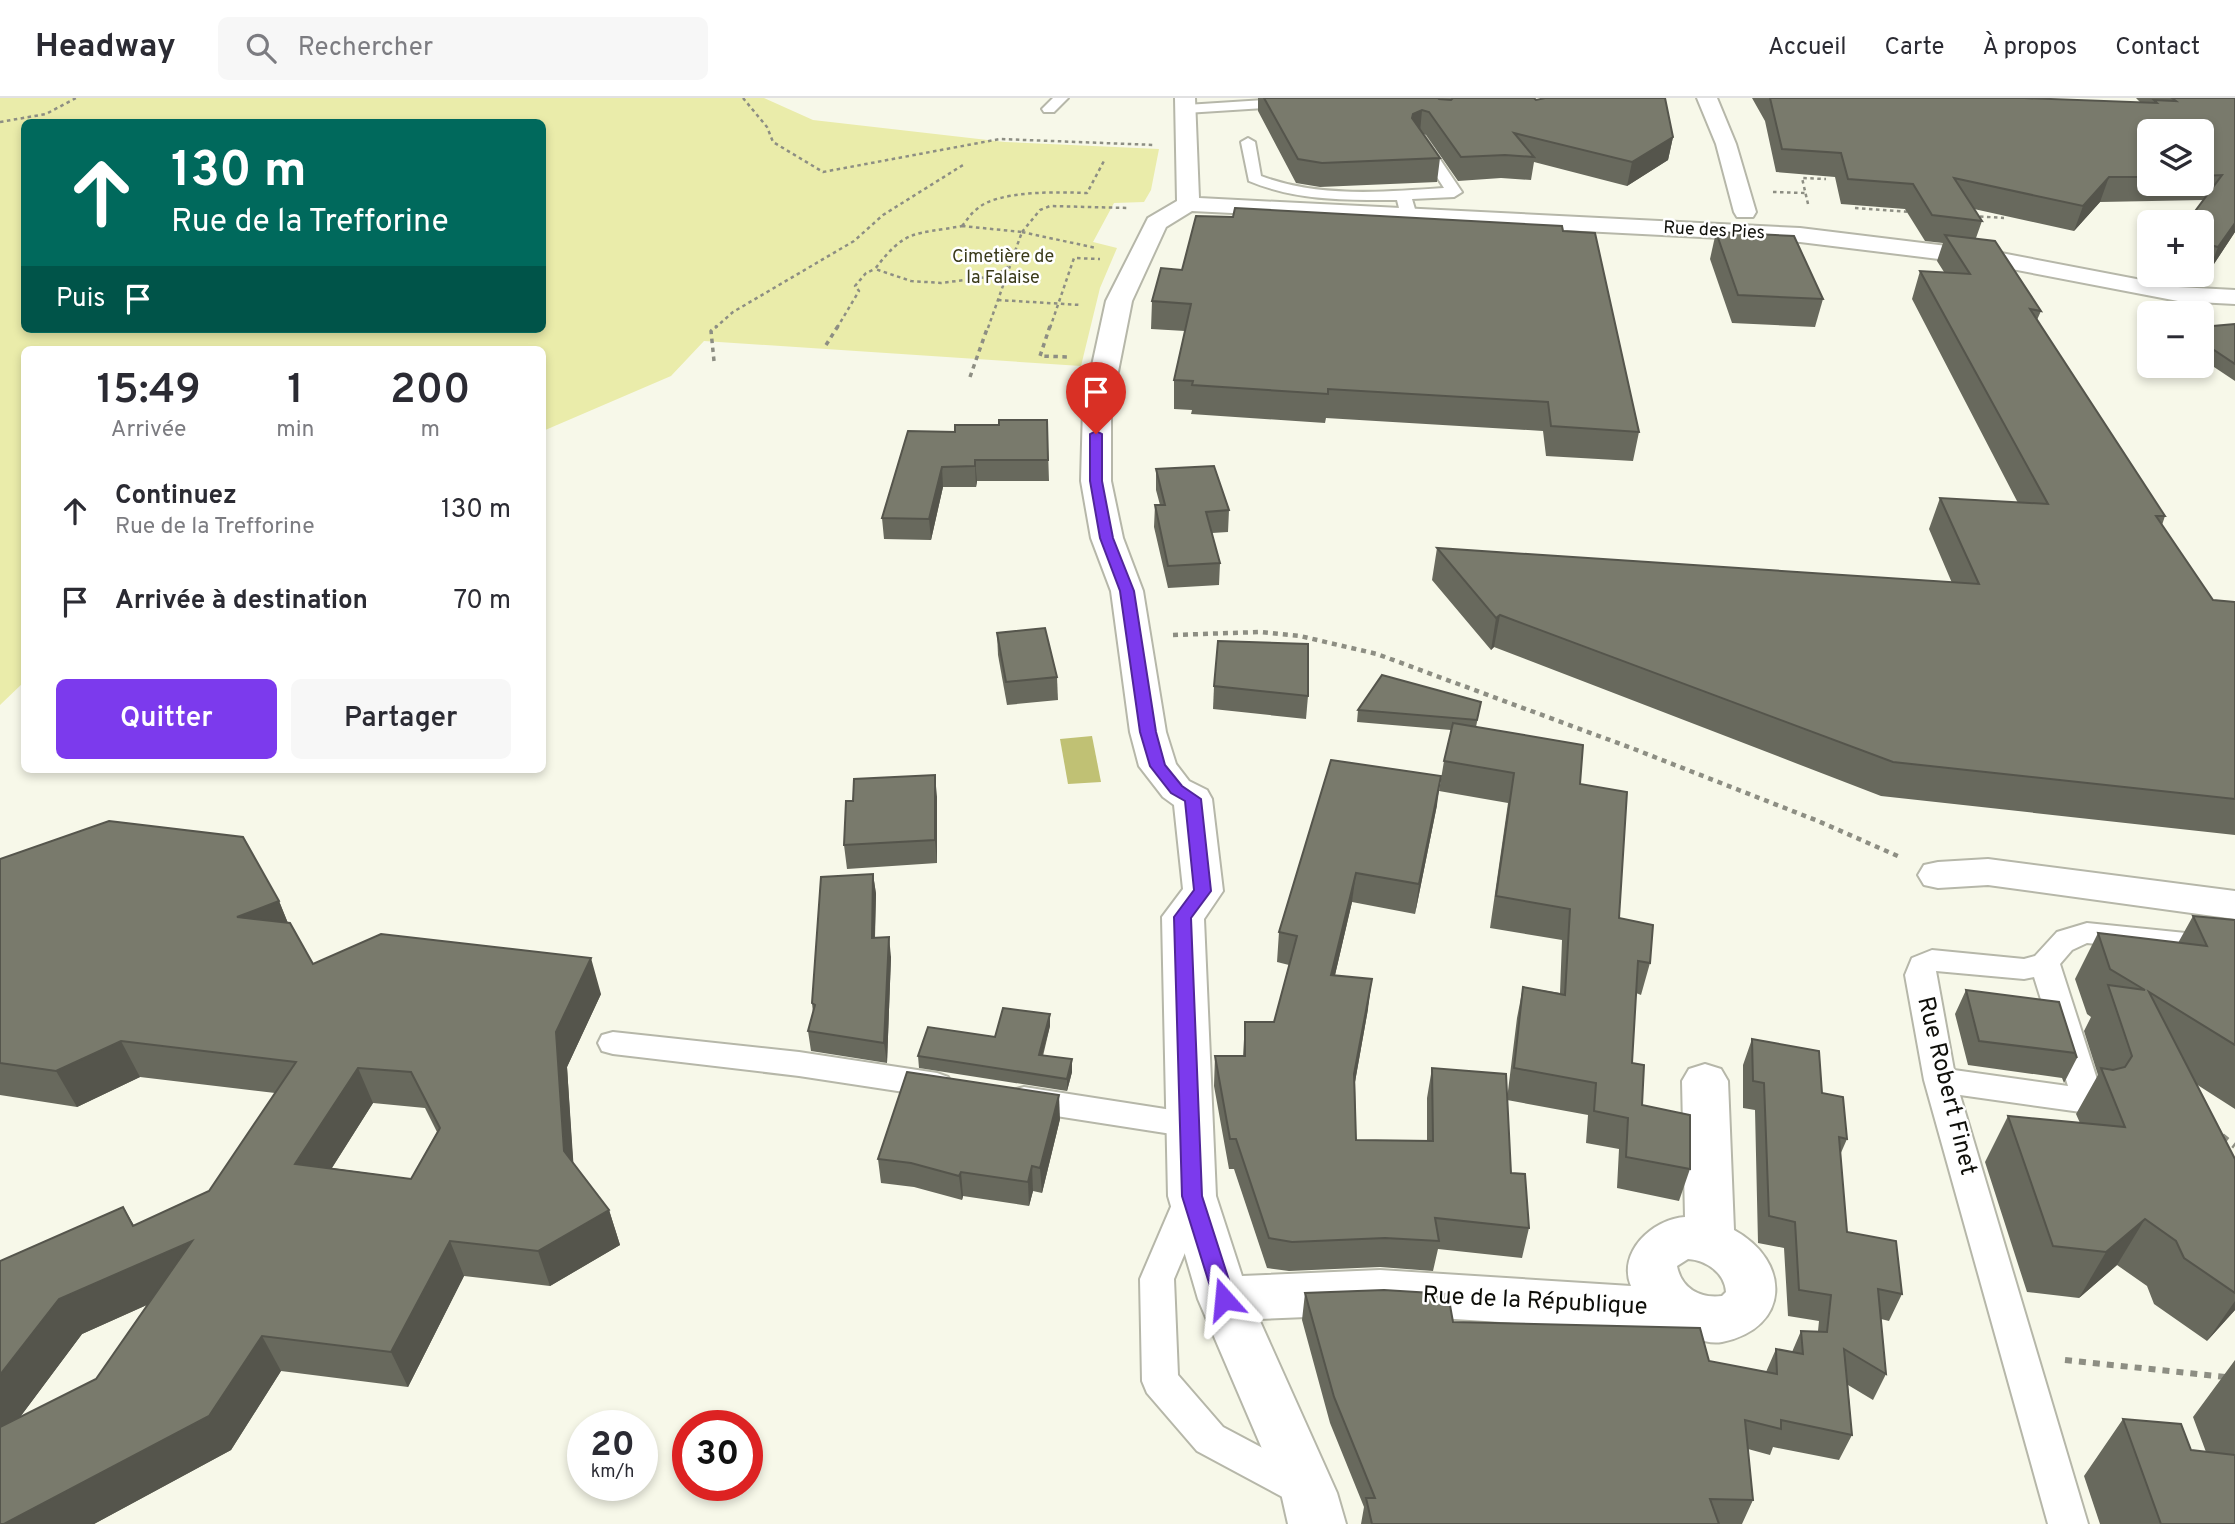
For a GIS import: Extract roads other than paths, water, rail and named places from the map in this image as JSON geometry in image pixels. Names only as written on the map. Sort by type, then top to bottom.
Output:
[{"type":"street","points":[[1707,98],[1726,144],[1740,222]]},
{"type":"street","points":[[1185,103],[1188,204],[1156,223],[1119,301],[1097,407],[1096,481],[1107,538],[1127,591],[1148,732],[1158,766],[1176,789],[1193,799],[1203,891],[1183,917],[1192,1196],[1224,1299],[1313,1509]]},
{"type":"street","name":"Rue des Pies","points":[[1188,204],[1406,206],[1740,222],[1780,234],[1861,240],[1996,259],[2178,293],[2231,299]]},
{"type":"street","points":[[1938,875],[1988,872],[2235,905]]},
{"type":"street","points":[[1705,1081],[1710,1241]]},
{"type":"street","name":"Rue de la République","points":[[1680,1238],[1710,1241],[1739,1260],[1748,1273],[1751,1287],[1750,1301],[1742,1311],[1720,1320],[1695,1317],[1677,1309],[1664,1299],[1651,1273],[1652,1261],[1657,1251],[1666,1243],[1680,1238]]},
{"type":"street","name":"Rue de la République","points":[[1224,1299],[1380,1292],[1677,1309]]},
{"type":"lane","points":[[1049,109],[1061,98]]},
{"type":"lane","points":[[1185,103],[1361,98]]},
{"type":"lane","points":[[1248,142],[1254,178],[1266,184],[1312,195],[1406,206],[1454,192],[1419,139]]},
{"type":"lane","points":[[1940,1080],[2088,1101],[2045,964],[2058,943],[2070,935],[2087,933],[2235,948]]},
{"type":"lane","name":"Rue Robert Finet","points":[[2045,964],[2024,969],[1932,960],[1922,965],[1920,975],[1940,1080],[2068,1524]]},
{"type":"lane","points":[[613,1043],[799,1064],[961,1089]]},
{"type":"lane","points":[[1002,1096],[1191,1125]]},
{"type":"lane","points":[[1192,1196],[1157,1279],[1160,1381],[1210,1438],[1313,1509]]},
{"type":"park label","name":"Cimetière de la Falaise","points":[[1003,267]]}]
